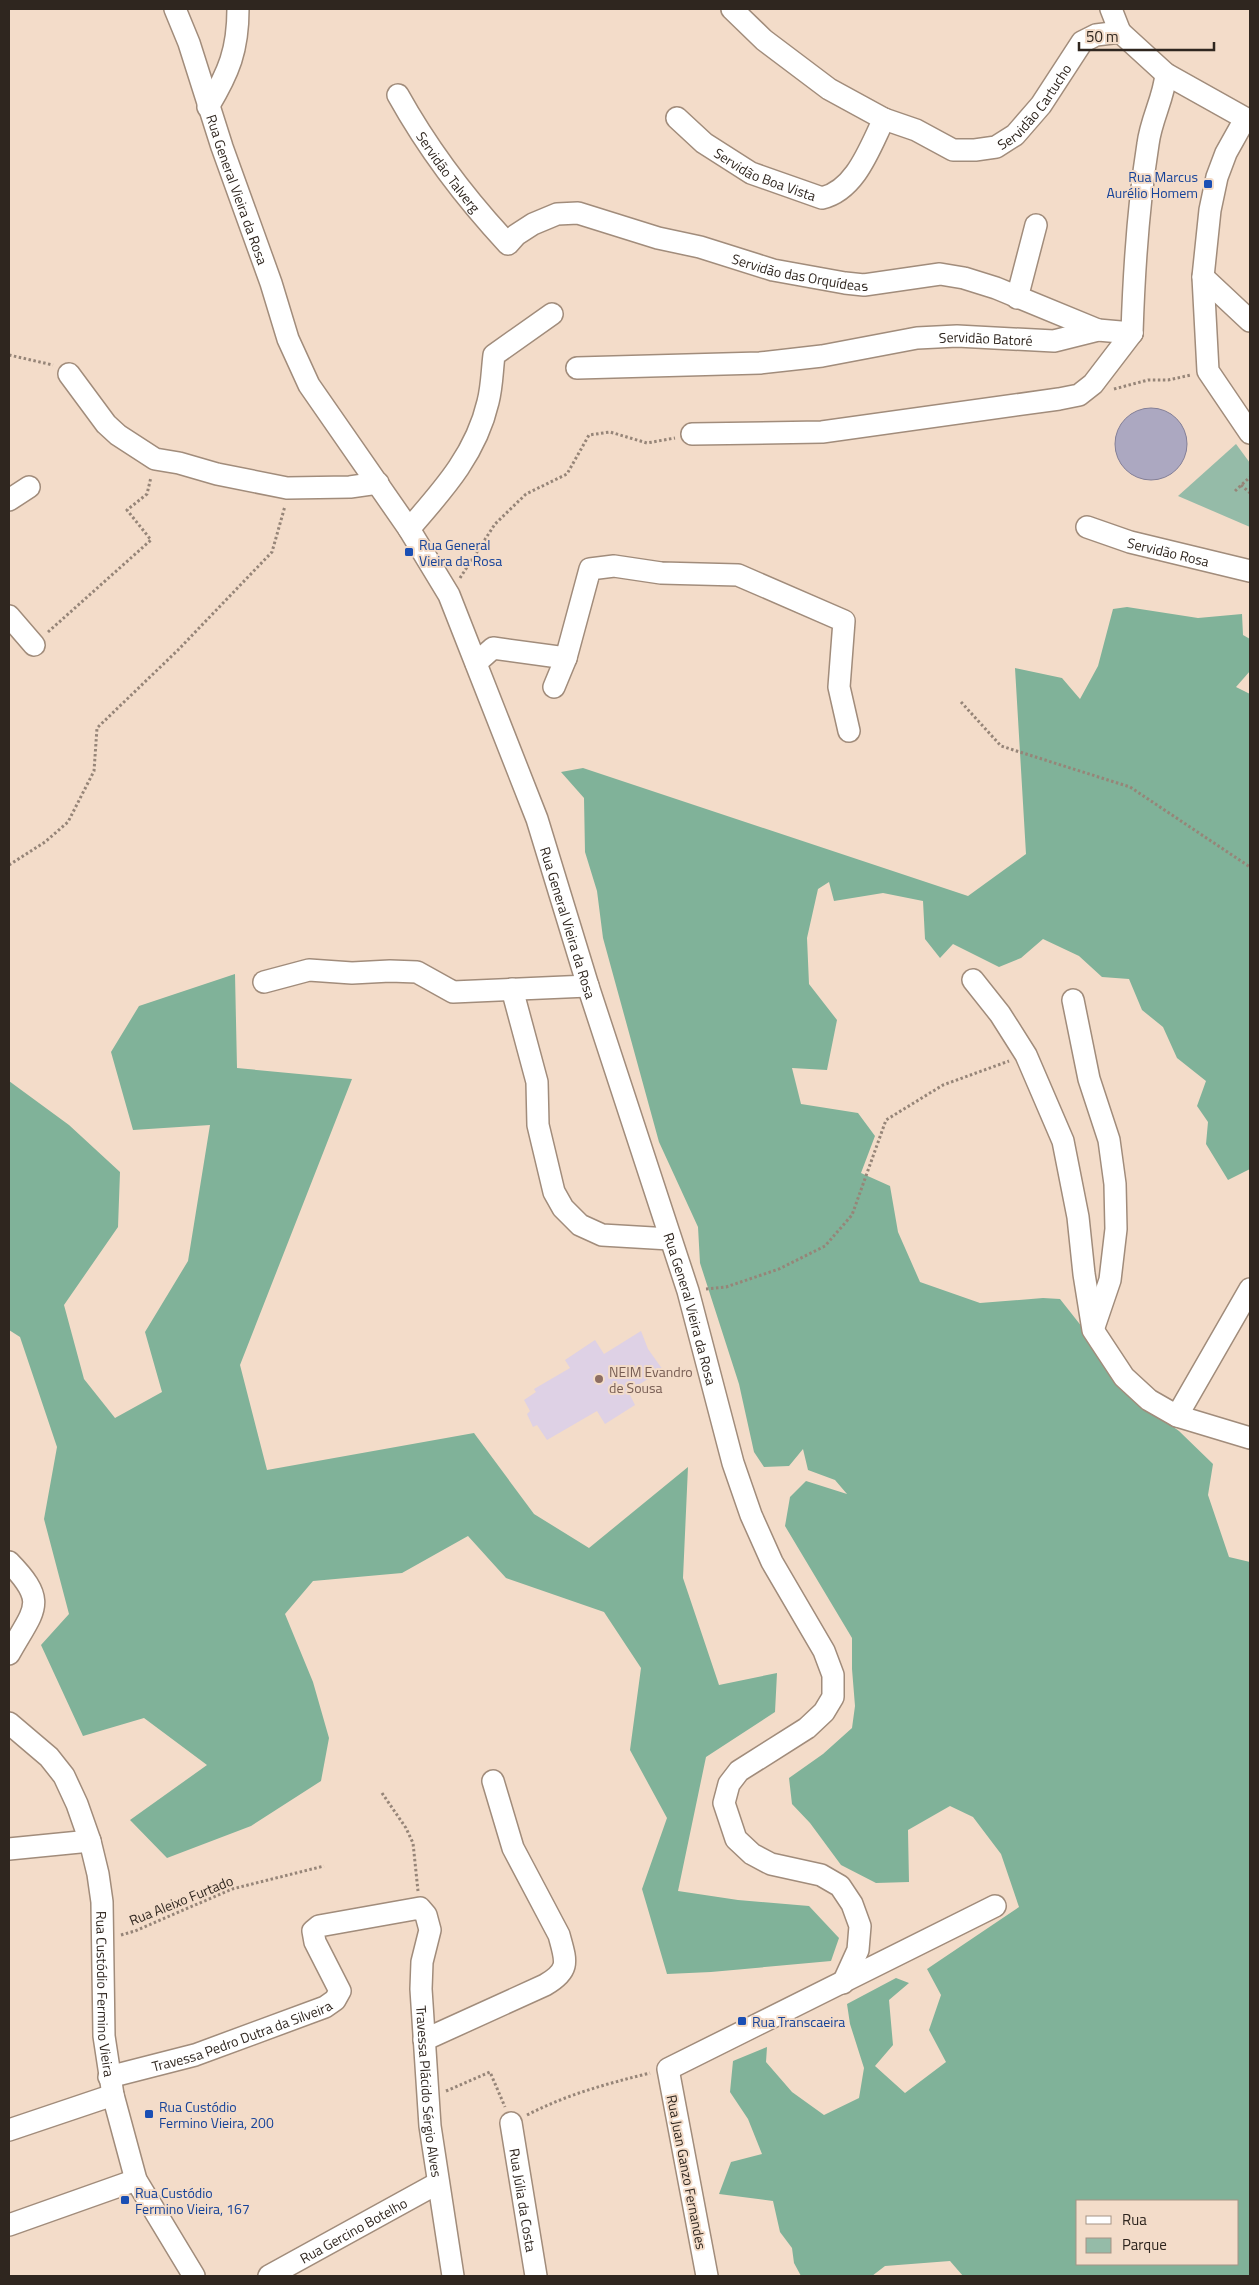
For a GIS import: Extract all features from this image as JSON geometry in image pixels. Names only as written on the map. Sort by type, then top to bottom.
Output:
[{"type":"street","name":"Rua General Vieira da Rosa","points":[[176,9],[189,43],[208,107],[271,283],[291,347],[309,385],[409,529],[449,595],[476,663],[537,819],[588,986],[688,1291],[739,1480],[751,1514],[772,1562],[824,1651],[833,1675],[833,1697],[824,1712],[807,1728],[739,1771],[729,1784],[724,1803],[736,1839],[752,1854],[771,1864],[821,1875],[840,1886],[852,1904],[860,1926],[858,1950],[843,1983]]},
{"type":"street","points":[[208,107],[223,83],[234,57],[238,9]]},
{"type":"street","name":"Servidão Cartucho","points":[[732,9],[764,40],[829,89],[884,119],[916,130],[953,150],[975,150],[996,147],[1014,135],[1041,105],[1082,42],[1096,35],[1120,32]]},
{"type":"street","points":[[1111,9],[1120,32],[1166,74],[1248,120],[1226,153],[1217,177],[1210,210],[1203,277],[1208,371],[1250,433]]},
{"type":"street","points":[[692,434],[822,432],[1059,400],[1079,394],[1093,384],[1132,334],[1136,232],[1148,142],[1154,113],[1164,89],[1166,74]]},
{"type":"street","name":"Servidão Talverg","points":[[398,95],[414,125],[479,213],[508,244]]},
{"type":"street","name":"Servidão Boa Vista","points":[[677,118],[704,143],[751,173],[822,198],[833,196],[860,166],[884,119]]},
{"type":"street","name":"Servidão das Orquídeas","points":[[508,244],[516,235],[532,224],[557,214],[578,213],[658,238],[700,247],[773,270],[864,285],[940,274],[996,288],[1098,330]]},
{"type":"street","points":[[1017,298],[1036,225]]},
{"type":"street","points":[[1203,277],[1250,321]]},
{"type":"street","points":[[409,529],[453,478],[474,445],[488,402],[494,356],[552,314]]},
{"type":"street","name":"Servidão Batoré","points":[[577,368],[760,363],[822,356],[917,338],[958,336],[1054,341],[1098,330],[1132,334]]},
{"type":"street","points":[[69,374],[106,424],[118,435],[155,459],[179,462],[217,474],[290,488],[341,488],[378,484]]},
{"type":"street","points":[[9,500],[29,486]]},
{"type":"street","name":"Servidão Rosa","points":[[1087,527],[1130,542],[1250,571]]},
{"type":"street","points":[[554,687],[566,658],[590,569],[614,566],[661,573],[738,575],[844,621],[839,687],[849,731]]},
{"type":"street","points":[[9,616],[34,645]]},
{"type":"street","points":[[476,663],[494,648],[566,658]]},
{"type":"street","points":[[264,982],[309,970],[352,973],[390,971],[416,972],[453,992],[588,986]]},
{"type":"street","points":[[972,980],[1000,1014],[1026,1055],[1063,1141],[1078,1216],[1084,1274],[1093,1330],[1124,1377],[1149,1400],[1177,1416],[1250,1438]]},
{"type":"street","points":[[512,989],[537,1082],[541,1134],[554,1192],[563,1208],[580,1226],[602,1235],[670,1239]]},
{"type":"street","points":[[1073,1000],[1089,1079],[1109,1140],[1115,1184],[1116,1229],[1110,1280],[1093,1330]]},
{"type":"street","points":[[1177,1416],[1250,1289]]},
{"type":"street","points":[[9,1562],[32,1590],[35,1603],[32,1613],[9,1654]]},
{"type":"street","name":"Rua Custódio Fermino Vieira","points":[[9,1723],[49,1757],[64,1776],[77,1804],[90,1841],[102,1902],[102,1995],[111,2086],[136,2180],[194,2276]]},
{"type":"street","points":[[424,2040],[546,1985],[558,1977],[564,1969],[563,1951],[559,1935],[512,1848],[493,1781]]},
{"type":"street","points":[[9,1849],[90,1841]]},
{"type":"street","points":[[668,2069],[995,1906]]},
{"type":"street","name":"Travessa Plácido Sérgio Alves","points":[[420,1908],[426,1915],[430,1930],[422,1962],[428,2099],[438,2184],[454,2276]]},
{"type":"street","name":"Travessa Pedro Dutra da Silveira","points":[[111,2086],[325,2007],[335,2000],[340,1991],[315,1942],[313,1931],[319,1926],[420,1908]]},
{"type":"street","name":"Rua Juan Ganzo Fernandes","points":[[668,2069],[707,2276]]},
{"type":"street","points":[[9,2130],[111,2086]]},
{"type":"street","name":"Rua Júlia da Costa","points":[[511,2123],[536,2276]]},
{"type":"street","points":[[9,2225],[136,2180]]},
{"type":"street","name":"Rua Gercino Botelho","points":[[270,2276],[438,2184]]},
{"type":"path","points":[[9,355],[56,365],[69,374]]},
{"type":"path","points":[[1093,384],[1105,390],[1148,380],[1168,380],[1208,371]]},
{"type":"path","points":[[449,595],[495,524],[526,494],[566,474],[589,434],[610,432],[647,443],[692,434]]},
{"type":"path","points":[[34,645],[151,540],[128,510],[148,494],[155,459]]},
{"type":"path","points":[[1235,491],[1250,477]]},
{"type":"path","points":[[1241,485],[1250,493]]},
{"type":"path","points":[[9,865],[45,842],[68,822],[94,771],[97,728],[178,650],[272,552],[290,488]]},
{"type":"path","points":[[961,702],[1001,746],[1130,787],[1250,867]]},
{"type":"path","points":[[688,1291],[726,1287],[779,1269],[825,1246],[852,1215],[886,1120],[943,1085],[1026,1055]]},
{"type":"path","points":[[382,1793],[406,1828],[413,1843],[420,1908]]},
{"type":"path","name":"Rua Aleixo Furtado","points":[[103,1937],[135,1931],[232,1889],[324,1866]]},
{"type":"path","points":[[428,2099],[490,2072],[511,2123],[558,2099],[594,2086],[668,2069]]},
{"type":"shaded area","name":"NEIM Evandro de Sousa","points":[[641,1331],[648,1349],[663,1370],[628,1391],[635,1405],[605,1424],[597,1411],[547,1440],[537,1425],[533,1427],[527,1414],[530,1411],[524,1400],[536,1392],[534,1389],[570,1368],[565,1360],[595,1340],[604,1354]]},
{"type":"green space","points":[[1236,444],[1250,463],[1250,527],[1178,496]]},
{"type":"green space","points":[[1127,607],[1198,618],[1242,614],[1243,635],[1250,639],[1250,671],[1236,687],[1250,694],[1250,1169],[1228,1180],[1206,1144],[1208,1122],[1197,1106],[1206,1081],[1177,1058],[1163,1027],[1142,1010],[1129,979],[1102,977],[1079,956],[1043,939],[1021,958],[999,967],[953,944],[940,958],[925,939],[923,901],[883,893],[834,901],[829,882],[818,889],[807,938],[809,984],[837,1020],[827,1070],[792,1068],[801,1104],[858,1113],[875,1136],[861,1173],[890,1186],[898,1232],[920,1282],[980,1303],[1043,1298],[1060,1299],[1086,1332],[1118,1387],[1179,1431],[1213,1464],[1208,1495],[1229,1557],[1250,1562],[1250,2276],[963,2276],[950,2261],[885,2266],[872,2276],[801,2276],[794,2263],[792,2248],[780,2232],[773,2201],[719,2194],[731,2162],[762,2154],[748,2119],[730,2092],[733,2061],[767,2047],[766,2062],[792,2092],[824,2115],[859,2098],[864,2068],[850,2024],[847,2004],[896,1978],[909,1983],[889,2000],[893,2045],[875,2066],[905,2093],[946,2062],[929,2030],[941,1995],[927,1969],[1019,1907],[1001,1854],[973,1817],[950,1806],[908,1830],[909,1882],[876,1883],[841,1865],[810,1823],[792,1804],[789,1778],[823,1754],[852,1728],[855,1706],[852,1638],[785,1526],[790,1497],[806,1481],[847,1494],[835,1480],[808,1470],[803,1449],[789,1466],[764,1467],[754,1452],[739,1384],[700,1263],[698,1227],[659,1142],[603,938],[597,891],[585,852],[584,798],[561,772],[583,768],[968,896],[1026,854],[1015,668],[1062,678],[1080,699],[1098,666],[1113,609]]},
{"type":"green space","points":[[235,974],[237,1068],[352,1079],[240,1365],[267,1470],[474,1433],[534,1514],[589,1548],[688,1467],[683,1578],[719,1685],[777,1673],[775,1712],[706,1757],[678,1891],[738,1900],[809,1906],[839,1938],[831,1961],[667,1974],[642,1889],[667,1818],[630,1750],[641,1668],[604,1612],[506,1578],[468,1536],[402,1573],[313,1581],[285,1614],[313,1682],[329,1738],[321,1781],[251,1826],[167,1858],[130,1820],[207,1765],[144,1718],[83,1736],[41,1645],[69,1614],[44,1519],[57,1447],[20,1337],[9,1330],[9,1081],[69,1125],[120,1172],[118,1227],[64,1305],[84,1379],[115,1418],[162,1392],[145,1332],[188,1261],[210,1125],[133,1130],[111,1052],[139,1006]]},
{"type":"building","points":[[1151,408],[1171,414],[1181,424],[1187,444],[1181,464],[1171,474],[1151,480],[1131,474],[1121,464],[1115,444],[1121,424],[1131,414]]},
{"type":"place","name":"Rua Marcus Aurélio Homem","points":[[1208,184]]},
{"type":"place","name":"Rua General Vieira da Rosa","points":[[409,552]]},
{"type":"place","name":"NEIM Evandro de Sousa","points":[[599,1379]]},
{"type":"place","name":"Rua Transcaeira","points":[[742,2021]]},
{"type":"place","name":"Rua Custódio Fermino Vieira, 200","points":[[149,2114]]},
{"type":"place","name":"Rua Custódio Fermino Vieira, 167","points":[[125,2200]]}]
